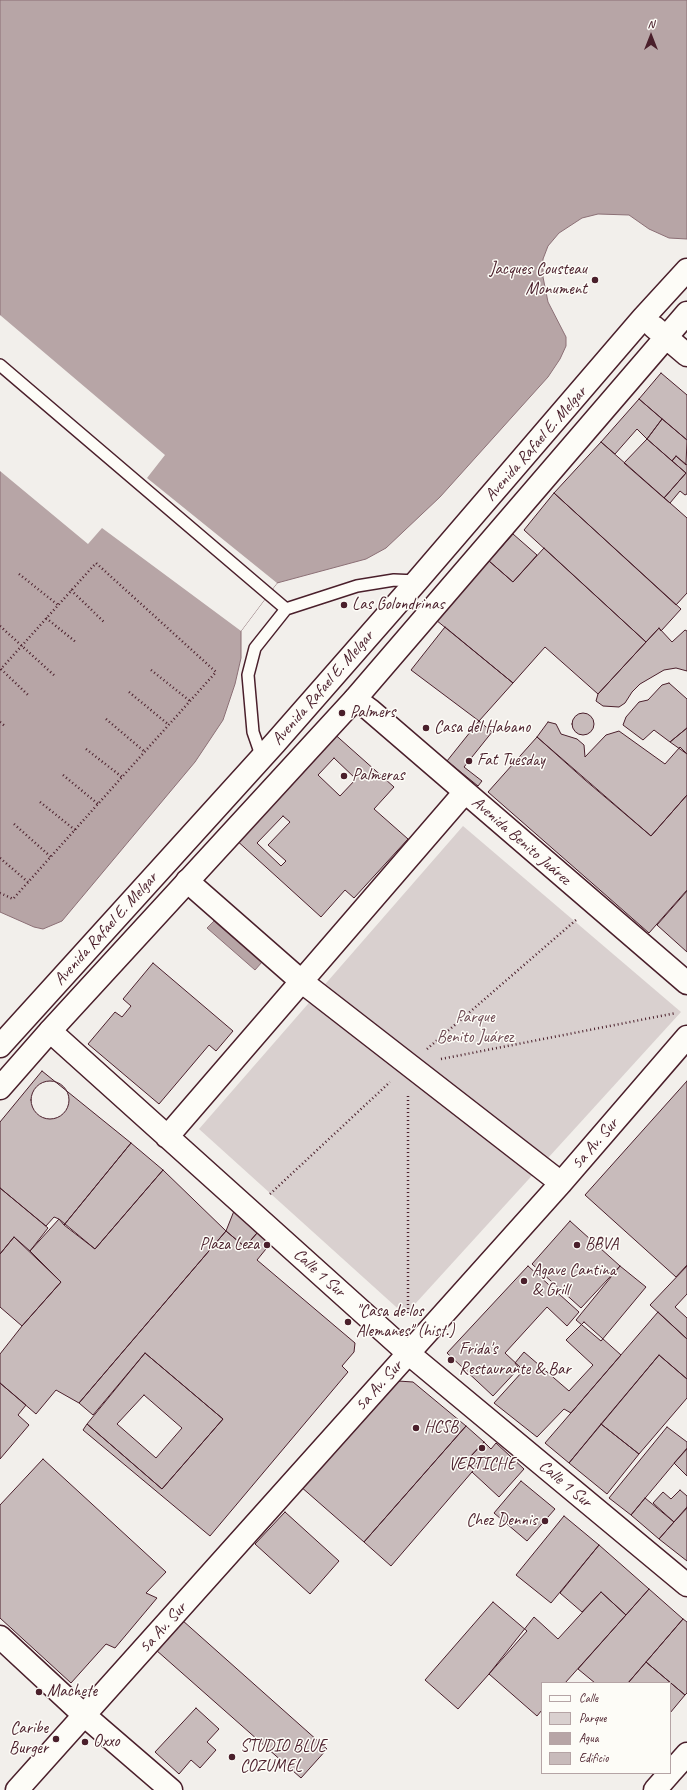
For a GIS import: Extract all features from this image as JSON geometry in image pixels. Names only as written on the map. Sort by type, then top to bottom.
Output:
[{"type":"street","name":"Avenida Rafael E. Melgar","points":[[0,1046],[262,758],[417,581],[643,318],[687,270]]},
{"type":"street","name":"Avenida Rafael E. Melgar","points":[[0,1088],[50,1031],[354,699],[687,313]]},
{"type":"street","points":[[643,318],[687,355]]},
{"type":"street","points":[[345,664],[369,682]]},
{"type":"street","name":"Avenida Benito Juárez","points":[[354,699],[465,792],[687,983]]},
{"type":"street","points":[[167,1136],[465,792]]},
{"type":"street","points":[[187,881],[301,981],[561,1183]]},
{"type":"street","name":"Calle 1 Sur","points":[[50,1031],[408,1353],[687,1585]]},
{"type":"street","name":"5a Av. Sur","points":[[17,1790],[561,1183],[687,1037]]},
{"type":"street","points":[[0,1637],[84,1715],[171,1790]]},
{"type":"street","points":[[671,1772],[687,1754]]},
{"type":"street","points":[[654,1790],[669,1774]]},
{"type":"lane","points":[[0,365],[286,609]]},
{"type":"lane","points":[[262,758],[253,732],[248,675],[255,648],[286,609],[357,586],[394,580],[417,581]]},
{"type":"path","points":[[0,893],[13,899],[216,672],[96,563],[0,670],[29,696]]},
{"type":"path","points":[[19,574],[58,606]]},
{"type":"path","points":[[71,590],[104,622]]},
{"type":"path","points":[[46,618],[78,643]]},
{"type":"path","points":[[0,626],[56,677]]},
{"type":"path","points":[[151,670],[190,701]]},
{"type":"path","points":[[129,692],[169,725]]},
{"type":"path","points":[[106,719],[145,752]]},
{"type":"path","points":[[0,722],[6,727]]},
{"type":"path","points":[[86,749],[122,777]]},
{"type":"path","points":[[63,775],[98,804]]},
{"type":"path","points":[[40,802],[75,830]]},
{"type":"path","points":[[14,824],[50,857]]},
{"type":"path","points":[[0,858],[28,882]]},
{"type":"path","points":[[251,1212],[408,1065],[594,904]]},
{"type":"path","points":[[408,1065],[679,1012]]},
{"type":"path","points":[[408,1065],[408,1353]]},
{"type":"green space","name":"Parque Benito Juárez","points":[[463,826],[681,1012],[405,1315],[199,1129]]},
{"type":"water","points":[[0,0],[687,0],[687,239],[669,238],[649,229],[629,215],[598,214],[582,218],[559,233],[548,246],[543,259],[543,277],[548,302],[566,337],[566,346],[560,359],[548,377],[440,497],[386,548],[366,559],[277,583],[241,631],[241,658],[235,684],[223,720],[195,762],[62,921],[43,929],[34,927],[0,912]]},
{"type":"water","points":[[214,921],[262,962],[255,970],[207,928]]},
{"type":"pier","points":[[0,315],[165,455],[147,478],[277,583],[241,631],[102,528],[88,544],[0,471]]},
{"type":"building","points":[[661,373],[687,395],[687,440],[639,399]]},
{"type":"building","points":[[639,399],[662,419],[647,439],[637,429],[615,454],[601,442]]},
{"type":"building","points":[[662,419],[687,440],[686,465],[676,456],[672,461],[647,439]]},
{"type":"building","points":[[647,439],[686,473],[664,498],[624,463]]},
{"type":"building","points":[[601,442],[687,518],[687,593],[676,605],[554,493]]},
{"type":"building","points":[[676,456],[687,465],[687,494],[685,495],[680,491],[670,503],[664,498],[686,473],[672,461]]},
{"type":"building","points":[[554,493],[681,609],[661,631],[659,628],[646,642],[524,530]]},
{"type":"building","points":[[513,534],[537,555],[513,582],[489,561]]},
{"type":"building","points":[[544,548],[646,642],[598,694],[545,647],[513,683],[436,620],[489,561],[513,582]]},
{"type":"building","points":[[445,627],[513,683],[479,721],[411,670]]},
{"type":"building","points":[[659,628],[672,642],[685,630],[687,631],[687,671],[676,668],[664,670],[640,684],[632,692],[625,703],[619,707],[603,706],[596,701],[598,694]]},
{"type":"building","points":[[669,683],[687,699],[687,728],[670,742],[654,730],[643,740],[623,725],[626,717],[639,702],[648,700],[662,685]]},
{"type":"building","points":[[583,713],[591,716],[594,724],[591,732],[583,735],[575,732],[572,724],[575,716]]},
{"type":"building","points":[[479,721],[492,732],[464,767],[482,781],[478,786],[447,761]]},
{"type":"building","points":[[548,722],[556,724],[561,734],[577,739],[584,745],[585,757],[606,735],[619,731],[665,764],[680,747],[687,754],[687,795],[651,836],[537,737]]},
{"type":"building","points":[[687,728],[687,754],[670,742]]},
{"type":"building","points":[[331,731],[394,787],[374,809],[408,839],[354,898],[345,890],[321,917],[234,838]],"holes":[[[334,758],[356,779],[340,796],[318,775]],[[283,816],[290,822],[268,845],[286,861],[281,866],[257,843]]]},
{"type":"building","points":[[537,737],[651,836],[687,795],[687,890],[649,933],[488,792]]},
{"type":"building","points":[[687,891],[687,952],[657,925]]},
{"type":"building","points":[[153,963],[233,1031],[216,1051],[209,1045],[159,1104],[88,1044],[115,1012],[122,1017],[131,1006],[123,999]]},
{"type":"building","points":[[42,1071],[131,1143],[64,1225],[59,1219],[54,1217],[46,1226],[0,1188],[0,1122]]},
{"type":"building","points":[[46,1081],[54,1081],[61,1084],[66,1089],[69,1100],[66,1111],[61,1116],[54,1119],[46,1119],[39,1116],[34,1111],[31,1104],[31,1096],[34,1089],[39,1084]]},
{"type":"building","points":[[687,1081],[687,1265],[676,1277],[585,1195]]},
{"type":"building","points":[[131,1143],[163,1170],[95,1249],[64,1225]]},
{"type":"building","points":[[163,1170],[226,1231],[79,1403],[56,1390],[36,1414],[0,1383],[0,1354],[22,1326],[61,1282],[30,1251],[59,1219],[95,1249]]},
{"type":"building","points":[[0,1188],[48,1228],[30,1251],[14,1237],[0,1254]]},
{"type":"building","points":[[234,1211],[257,1233],[245,1247],[226,1231]]},
{"type":"building","points":[[570,1221],[620,1266],[581,1308],[532,1264]]},
{"type":"building","points":[[226,1231],[245,1247],[257,1233],[270,1244],[257,1260],[355,1343],[354,1352],[342,1366],[348,1372],[210,1536],[83,1430],[87,1424],[162,1489],[223,1419],[145,1353],[93,1415],[79,1403]]},
{"type":"building","points":[[14,1237],[61,1282],[22,1326],[0,1307],[0,1254]]},
{"type":"building","points":[[528,1266],[579,1312],[567,1326],[547,1307],[505,1353],[520,1367],[493,1396],[447,1353]]},
{"type":"building","points":[[620,1266],[646,1287],[601,1341],[576,1320]]},
{"type":"building","points":[[687,1266],[687,1294],[675,1307],[687,1318],[687,1339],[650,1305]]},
{"type":"building","points":[[658,1312],[687,1339],[687,1379],[659,1355],[569,1463],[545,1443]]},
{"type":"building","points":[[584,1322],[621,1355],[571,1413],[564,1409],[537,1437],[494,1403],[522,1372],[515,1363],[524,1352],[569,1391],[593,1365],[566,1340]]},
{"type":"building","points":[[145,1353],[223,1419],[162,1489],[87,1424]],"holes":[[[144,1395],[182,1428],[156,1458],[117,1424]]]},
{"type":"building","points":[[659,1355],[687,1379],[687,1398],[639,1454],[601,1424]]},
{"type":"building","points":[[398,1381],[413,1382],[466,1426],[364,1542],[300,1486]]},
{"type":"building","points":[[0,1383],[26,1405],[18,1415],[29,1425],[0,1459]]},
{"type":"building","points":[[601,1424],[639,1454],[607,1494],[569,1463]]},
{"type":"building","points":[[466,1426],[484,1442],[470,1457],[478,1465],[391,1566],[364,1542]]},
{"type":"building","points":[[667,1427],[687,1442],[687,1448],[631,1515],[609,1498]]},
{"type":"building","points":[[484,1442],[491,1449],[496,1443],[524,1469],[499,1497],[472,1472],[478,1465],[470,1457]]},
{"type":"building","points":[[687,1449],[687,1476],[674,1463]]},
{"type":"building","points":[[43,1459],[166,1572],[146,1593],[157,1598],[115,1648],[106,1644],[71,1683],[0,1618],[0,1505]]},
{"type":"building","points":[[521,1481],[555,1509],[527,1541],[494,1513]]},
{"type":"building","points":[[680,1490],[687,1496],[687,1508],[674,1522],[653,1503],[663,1492],[671,1499]]},
{"type":"building","points":[[645,1498],[674,1522],[659,1539],[631,1515]]},
{"type":"building","points":[[687,1507],[687,1561],[659,1539]]},
{"type":"building","points":[[285,1512],[339,1561],[310,1594],[255,1544]]},
{"type":"building","points":[[564,1516],[599,1545],[551,1603],[516,1575]]},
{"type":"building","points":[[599,1545],[649,1589],[626,1615],[601,1592],[582,1612],[560,1593]]},
{"type":"building","points":[[649,1589],[683,1619],[629,1682],[594,1682],[578,1669]]},
{"type":"building","points":[[601,1592],[626,1615],[566,1682],[541,1682],[541,1711],[537,1716],[489,1674],[534,1617],[558,1639]]},
{"type":"building","points":[[493,1602],[527,1631],[458,1709],[425,1680]]},
{"type":"building","points":[[683,1619],[687,1622],[687,1693],[685,1695],[646,1662]]},
{"type":"building","points":[[182,1620],[327,1749],[301,1778],[156,1650]]},
{"type":"building","points":[[646,1662],[670,1682],[629,1682]]},
{"type":"building","points":[[671,1683],[685,1695],[671,1712]]},
{"type":"building","points":[[196,1708],[219,1729],[207,1742],[216,1750],[200,1768],[191,1760],[179,1774],[155,1752]]},
{"type":"place","name":"Jacques Cousteau Monument","points":[[595,280]]},
{"type":"place","name":"Las Golondrinas","points":[[344,605]]},
{"type":"place","name":"Palmers","points":[[342,713]]},
{"type":"place","name":"Casa del Habano","points":[[426,728]]},
{"type":"place","name":"Fat Tuesday","points":[[469,761]]},
{"type":"place","name":"Palmeras","points":[[344,776]]},
{"type":"place","name":"Plaza Leza","points":[[267,1245]]},
{"type":"place","name":"BBVA","points":[[577,1245]]},
{"type":"place","name":"Agave Cantina & Grill","points":[[524,1281]]},
{"type":"place","name":"\"Casa de los Alemanes\" (hist.)","points":[[348,1322]]},
{"type":"place","name":"Frida's Restaurante & Bar","points":[[451,1360]]},
{"type":"place","name":"HCSB","points":[[416,1428]]},
{"type":"place","name":"VERTICHE","points":[[482,1448]]},
{"type":"place","name":"Chez Dennis","points":[[545,1521]]},
{"type":"place","name":"Machete","points":[[39,1692]]},
{"type":"place","name":"Caribe Burger","points":[[56,1739]]},
{"type":"place","name":"Oxxo","points":[[85,1742]]},
{"type":"place","name":"STUDIO BLUE COZUMEL","points":[[232,1757]]}]
